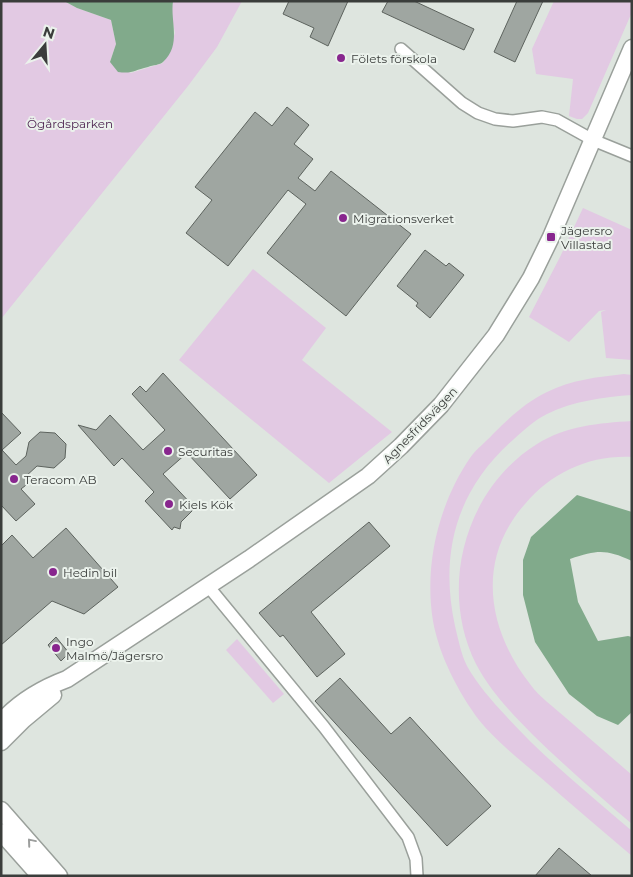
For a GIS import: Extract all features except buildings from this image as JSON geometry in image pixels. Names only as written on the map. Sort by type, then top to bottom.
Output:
[{"type":"main road","name":"Agnesfridsvägen","points":[[1,722],[47,687],[67,679],[208,586],[368,476],[401,446],[441,405],[496,335],[531,278],[551,237],[632,48]]},
{"type":"main road","name":"Agnesfridsvägen","points":[[1,742],[23,720],[55,693],[67,679]]},
{"type":"main road","points":[[1,810],[59,876]]},
{"type":"main road","points":[[1,832],[40,876]]},
{"type":"street","points":[[401,49],[462,104],[478,114],[495,119],[513,121],[542,117],[557,120],[593,140],[632,156]]},
{"type":"street","points":[[208,586],[324,727],[408,837],[416,860],[417,876]]},
{"type":"green space","name":"Ögårdsparken","points":[[1,1],[64,1],[77,8],[111,20],[116,44],[110,62],[131,73],[163,63],[175,33],[171,13],[173,1],[242,1],[217,47],[188,86],[1,319]]},
{"type":"green space","points":[[554,1],[632,1],[632,12],[588,113],[582,119],[569,116],[573,79],[536,74],[532,49]]},
{"type":"green space","points":[[583,208],[632,230],[632,360],[606,358],[601,312],[606,310],[599,311],[569,342],[529,317]]},
{"type":"green space","points":[[253,269],[326,328],[302,360],[392,432],[329,483],[179,360]]},
{"type":"green space","points":[[624,374],[632,375],[632,395],[589,400],[547,414],[526,428],[494,458],[478,479],[466,501],[457,524],[449,573],[455,626],[463,656],[471,673],[495,704],[536,746],[632,831],[632,856],[508,750],[479,720],[450,673],[440,647],[433,621],[430,579],[436,536],[442,516],[449,496],[472,455],[512,416],[539,396],[575,382]]},
{"type":"green space","points":[[632,421],[632,457],[601,459],[573,468],[547,483],[525,504],[509,525],[499,548],[494,571],[493,594],[504,640],[515,663],[534,689],[632,775],[632,824],[545,747],[502,702],[476,664],[465,635],[459,604],[460,573],[465,542],[476,513],[492,487],[512,463],[537,444],[559,433],[595,424]]},
{"type":"green space","points":[[237,639],[284,694],[273,703],[226,650]]},
{"type":"shaded area","points":[[64,1],[173,1],[174,41],[169,55],[160,64],[130,72],[118,72],[110,62],[116,44],[111,20],[77,8]]},
{"type":"shaded area","points":[[577,495],[632,512],[632,561],[615,554],[601,552],[570,559],[578,602],[598,641],[632,637],[632,712],[618,725],[597,716],[569,694],[535,642],[523,595],[523,560],[531,537]]},
{"type":"place","name":"Fölets förskola","points":[[341,58]]},
{"type":"place","name":"Migrationsverket","points":[[343,218]]},
{"type":"place","name":"Jägersro Villastad","points":[[551,237]]},
{"type":"place","name":"Securitas","points":[[168,451]]},
{"type":"place","name":"Teracom AB","points":[[14,479]]},
{"type":"place","name":"Kiels Kök","points":[[169,504]]},
{"type":"place","name":"Hedin bil","points":[[53,572]]},
{"type":"place","name":"Ingo Malmö/Jägersro","points":[[56,648]]}]
